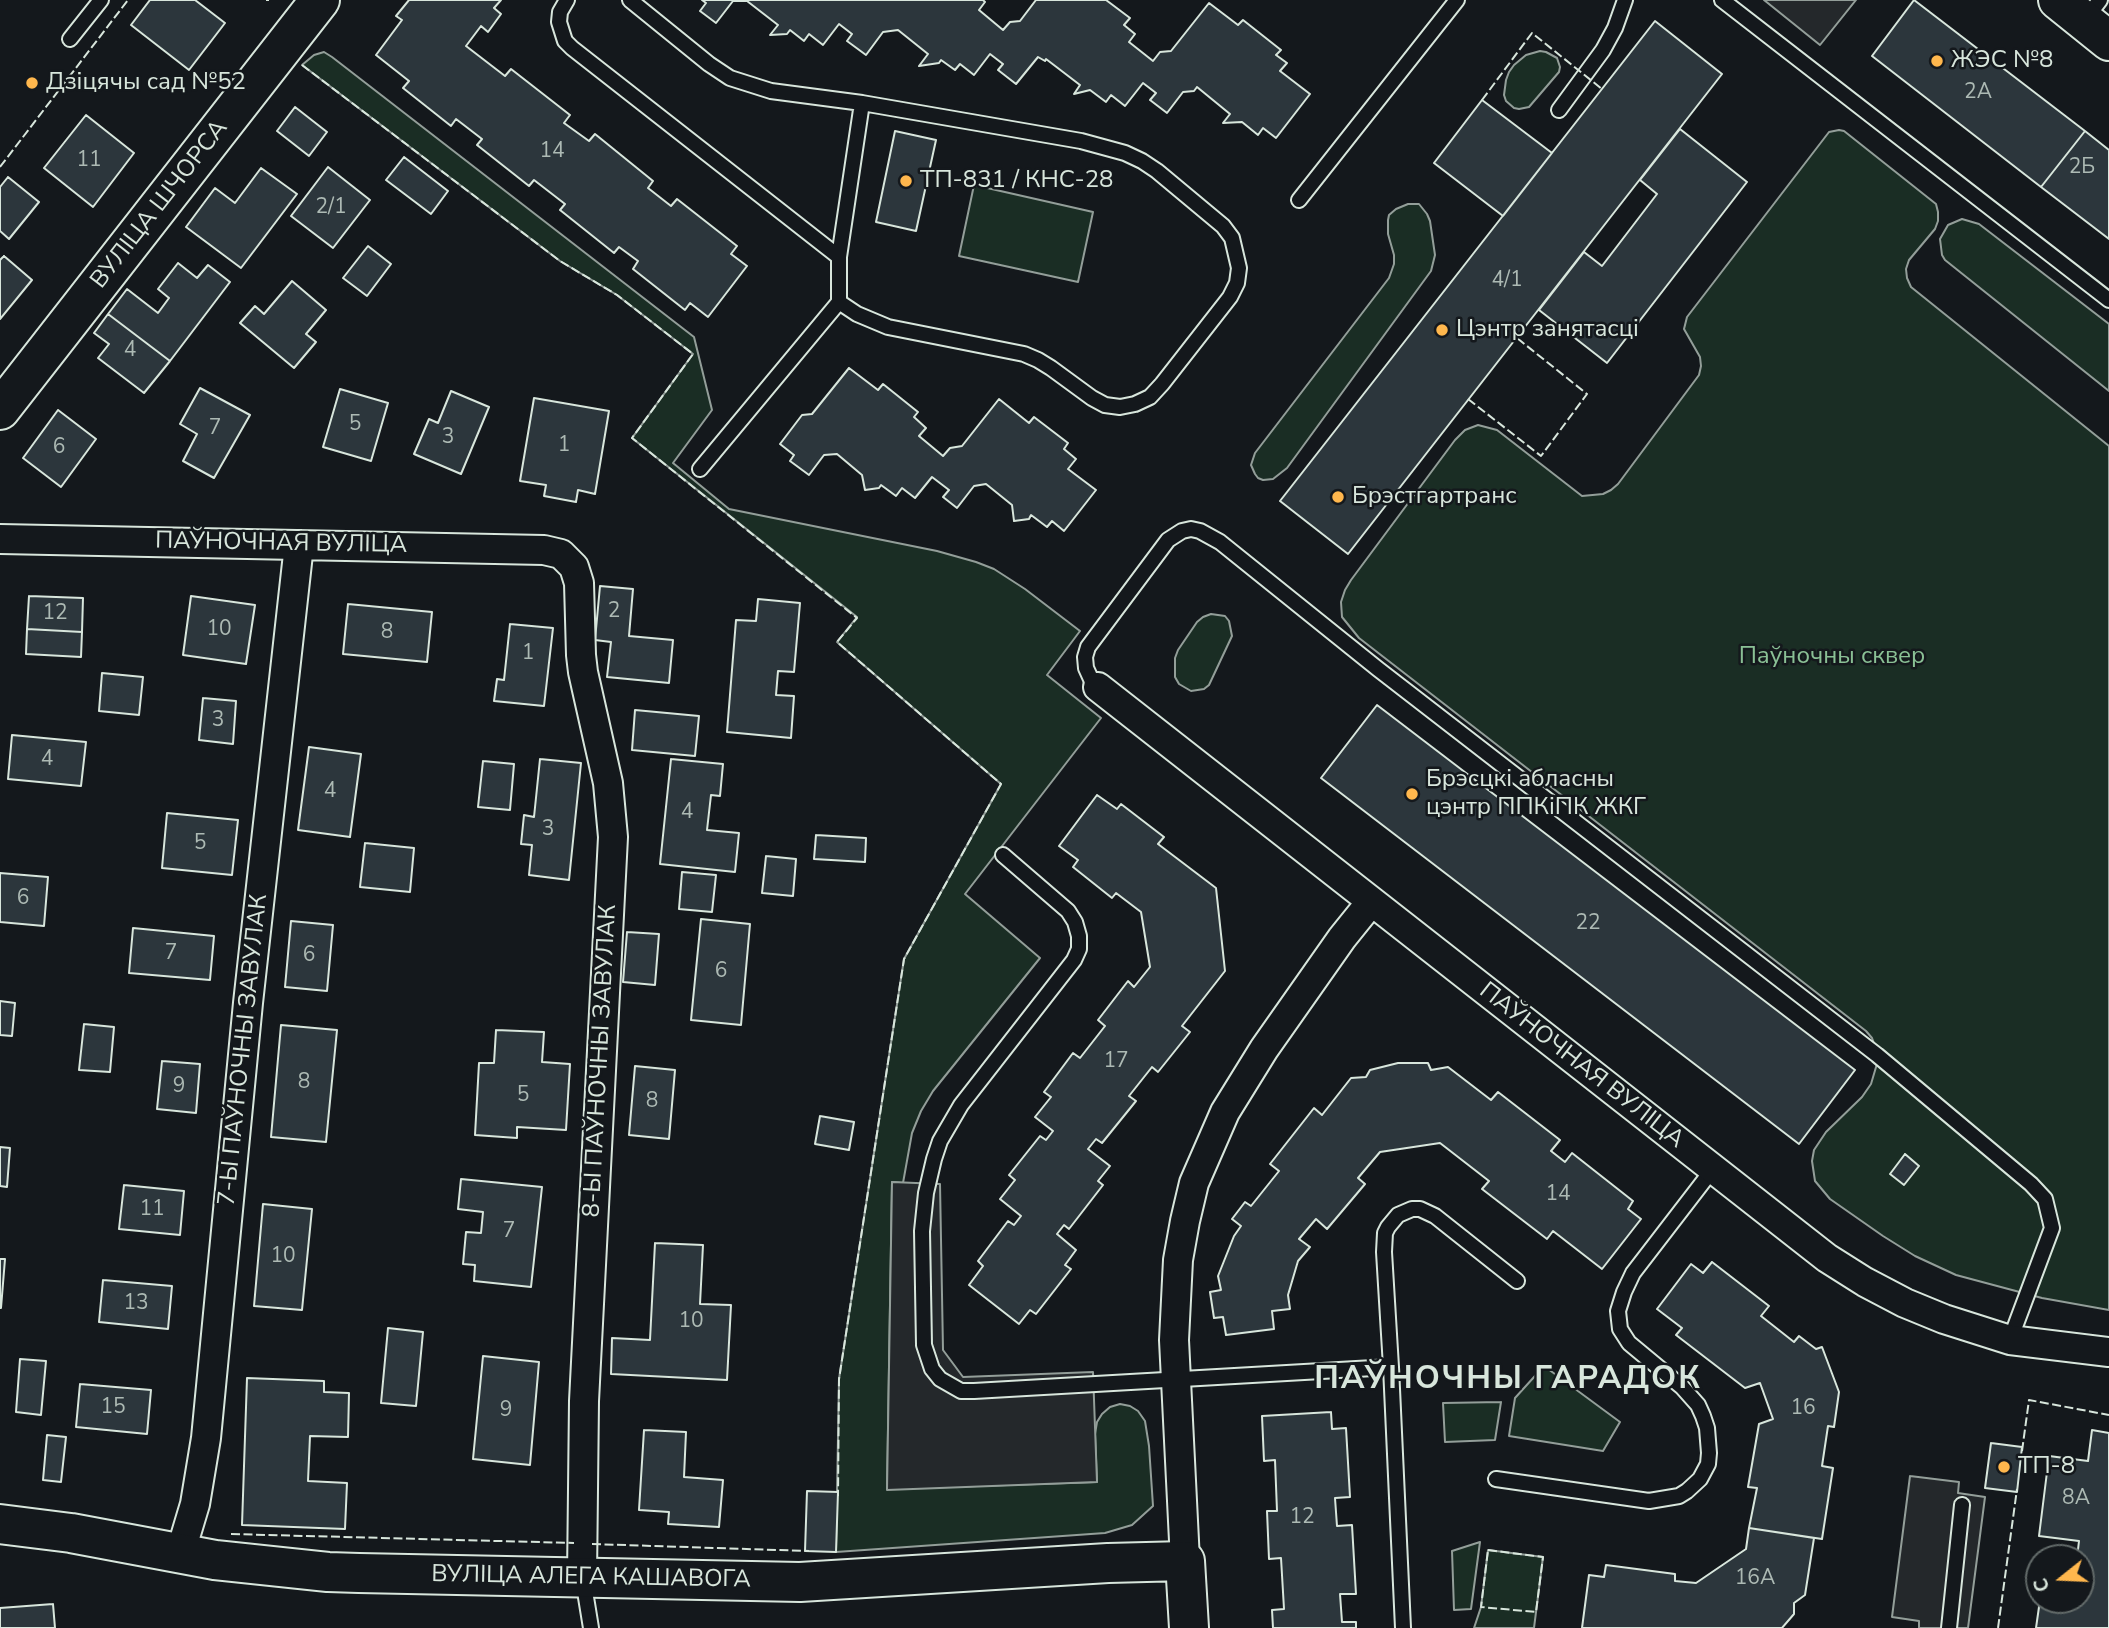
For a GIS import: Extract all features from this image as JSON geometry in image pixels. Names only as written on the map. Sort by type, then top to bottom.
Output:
[{"type":"street","name":"ВУЛІЦА ШЧОРСА","points":[[0,410],[320,0]]},
{"type":"street","name":"ПАЎНОЧНАЯ ВУЛІЦА","points":[[0,539],[544,550],[561,554]]},
{"type":"street","name":"7-Ы ПАЎНОЧНЫ ЗАВУЛАК","points":[[180,1554],[195,1504],[206,1438],[248,1003],[299,545]]},
{"type":"street","name":"8-Ы ПАЎНОЧНЫ ЗАВУЛАК","points":[[561,554],[574,567],[579,583],[581,655],[605,763],[613,828],[584,1401],[582,1577]]},
{"type":"street","name":"ПАЎНОЧНАЯ ВУЛІЦА","points":[[1098,687],[1810,1246],[1865,1282],[1944,1319],[2010,1340],[2109,1352]]},
{"type":"street","points":[[1189,1628],[1175,1378],[1175,1301],[1178,1260],[1194,1183],[1225,1112],[1264,1049],[1342,938],[1371,902]]},
{"type":"street","name":"ВУЛІЦА АЛЕГА КАШАВОГА","points":[[0,1524],[71,1533],[215,1560],[328,1572],[800,1582],[1185,1560]]},
{"type":"lane","points":[[70,39],[101,0]]},
{"type":"lane","points":[[567,0],[559,22],[565,41],[572,48],[839,257]]},
{"type":"lane","points":[[630,0],[730,78],[772,91],[862,103],[1081,141],[1125,153],[1157,171],[1223,226],[1232,239],[1239,268],[1237,283],[1230,296],[1162,384],[1150,397],[1120,407],[1105,405],[1092,398],[1051,368],[1024,354],[888,327],[856,314],[839,302]]},
{"type":"lane","points":[[1299,200],[1457,0]]},
{"type":"lane","points":[[1559,110],[1603,50],[1615,28],[1625,0]]},
{"type":"lane","points":[[1723,0],[2109,300]]},
{"type":"lane","points":[[700,469],[839,302],[839,257],[862,103]]},
{"type":"lane","points":[[1098,687],[1086,668],[1088,647],[1168,540],[1191,529],[1220,542],[1877,1055],[2031,1184],[2045,1199],[2052,1228],[2010,1340]]},
{"type":"lane","points":[[1003,855],[1068,911],[1077,929],[1079,949],[1074,960],[967,1097],[940,1141],[929,1176],[923,1212],[924,1345],[932,1369],[940,1379],[961,1391],[1391,1367]]},
{"type":"lane","points":[[1496,1479],[1649,1501],[1679,1496],[1700,1479],[1708,1464],[1709,1453],[1707,1428],[1698,1405],[1682,1387],[1629,1343],[1620,1329],[1618,1311],[1633,1273],[1713,1169]]},
{"type":"lane","points":[[1403,1628],[1384,1242],[1388,1227],[1398,1215],[1412,1209],[1420,1209],[1435,1216],[1517,1281]]},
{"type":"lane","points":[[1949,1628],[1962,1505]]},
{"type":"lane","points":[[582,1577],[591,1628]]},
{"type":"green space","points":[[1540,51],[1557,58],[1559,72],[1529,107],[1514,108],[1504,95],[1509,72],[1526,55]]},
{"type":"green space","points":[[324,52],[694,337],[712,410],[673,463],[729,509],[937,551],[976,562],[994,569],[1025,589],[1080,631],[1047,675],[1101,718],[965,894],[1040,958],[933,1091],[912,1133],[903,1183],[892,1182],[887,1489],[1097,1482],[1097,1422],[1110,1407],[1120,1404],[1138,1411],[1145,1421],[1149,1446],[1153,1506],[1132,1525],[1105,1533],[836,1552],[839,1379],[904,959],[1001,784],[837,642],[857,617],[632,438],[693,354],[617,295],[560,261],[302,65],[314,55]]},
{"type":"green space","name":"Паўночны сквер","points":[[1844,131],[1936,204],[1938,221],[1935,229],[1909,260],[1906,269],[1911,287],[2109,446],[2109,1310],[2042,1298],[1956,1275],[1915,1256],[1830,1199],[1815,1181],[1812,1161],[1814,1150],[1826,1132],[1862,1097],[1871,1084],[1879,1057],[1872,1038],[1359,638],[1342,617],[1341,602],[1351,580],[1465,430],[1478,425],[1497,430],[1582,496],[1603,494],[1618,484],[1699,375],[1700,357],[1684,329],[1687,317],[1829,132]]},
{"type":"green space","points":[[974,185],[1093,212],[1078,282],[959,256]]},
{"type":"green space","points":[[1408,204],[1419,204],[1430,221],[1435,255],[1431,271],[1287,468],[1273,479],[1258,478],[1251,465],[1255,453],[1389,278],[1394,255],[1388,234],[1389,215]]},
{"type":"green space","points":[[1962,219],[1979,224],[2109,324],[2109,391],[1945,260],[1940,239],[1948,225]]},
{"type":"green space","points":[[1211,614],[1225,616],[1229,621],[1232,636],[1209,685],[1204,689],[1191,691],[1179,684],[1175,677],[1175,658],[1197,622]]},
{"type":"green space","points":[[1544,1366],[1620,1422],[1603,1451],[1509,1436],[1515,1398]]},
{"type":"green space","points":[[1501,1402],[1495,1440],[1445,1442],[1443,1403]]},
{"type":"green space","points":[[1480,1542],[1471,1609],[1454,1610],[1452,1551]]},
{"type":"green space","points":[[1488,1550],[1543,1557],[1534,1628],[1474,1628],[1481,1607]]},
{"type":"shaded area","points":[[1764,0],[1856,0],[1820,45]]},
{"type":"shaded area","points":[[892,1182],[940,1184],[943,1350],[963,1377],[1093,1372],[1097,1482],[887,1490]]},
{"type":"shaded area","points":[[1910,1476],[1959,1482],[1958,1493],[1985,1497],[1968,1628],[1919,1628],[1919,1621],[1892,1617]]},
{"type":"building","points":[[150,0],[195,0],[225,23],[189,70],[131,25]]},
{"type":"building","points":[[409,0],[501,0],[494,8],[501,14],[488,32],[481,26],[466,46],[505,76],[511,69],[570,115],[564,123],[589,141],[595,134],[653,181],[648,188],[671,206],[677,199],[737,246],[731,254],[747,266],[708,317],[690,303],[685,310],[633,269],[638,261],[619,247],[614,253],[560,210],[565,204],[534,180],[529,186],[477,145],[482,139],[456,119],[451,126],[403,88],[409,81],[376,55],[402,20],[396,16]]},
{"type":"building","points":[[702,0],[983,0],[985,2],[979,10],[1003,30],[1010,22],[1020,21],[1036,0],[1106,0],[1130,18],[1124,25],[1135,34],[1129,42],[1153,61],[1160,52],[1171,51],[1209,3],[1238,25],[1243,20],[1281,50],[1276,55],[1287,63],[1280,71],[1310,94],[1276,138],[1263,128],[1258,135],[1242,122],[1223,123],[1230,114],[1197,87],[1194,91],[1183,92],[1167,113],[1150,100],[1156,93],[1143,83],[1125,106],[1111,95],[1106,102],[1090,90],[1074,94],[1080,85],[1046,59],[1045,61],[1038,57],[1016,84],[998,70],[1003,64],[990,54],[974,75],[960,64],[955,70],[941,60],[939,63],[919,66],[928,54],[898,30],[883,32],[866,55],[847,41],[852,34],[839,24],[823,45],[809,34],[804,41],[790,30],[787,34],[770,35],[778,25],[747,1],[733,1],[716,23],[700,11],[706,3]]},
{"type":"building","points":[[1914,0],[2085,131],[2041,187],[1872,56]]},
{"type":"building","points":[[1655,21],[1722,74],[1348,554],[1280,501]]},
{"type":"building","points":[[1482,100],[1552,153],[1503,216],[1434,163]]},
{"type":"building","points":[[295,107],[327,132],[309,156],[277,131]]},
{"type":"building","points":[[86,115],[134,153],[93,207],[44,168]]},
{"type":"building","points":[[1680,129],[1747,182],[1607,363],[1539,310],[1584,252],[1602,266],[1657,194],[1640,180]]},
{"type":"building","name":"ТП-831 / КНС-28","points":[[895,131],[936,140],[916,231],[876,222]]},
{"type":"building","points":[[2085,131],[2109,150],[2109,239],[2041,187]]},
{"type":"building","points":[[404,157],[448,191],[431,214],[386,180]]},
{"type":"building","points":[[328,167],[370,200],[333,248],[291,216]]},
{"type":"building","points":[[261,168],[297,194],[241,268],[186,227],[215,188],[235,203]]},
{"type":"building","points":[[8,177],[39,202],[9,239],[0,231],[0,187]]},
{"type":"building","points":[[368,246],[391,264],[367,296],[343,278]]},
{"type":"building","points":[[4,256],[32,280],[0,319],[0,260]]},
{"type":"building","points":[[178,263],[197,278],[208,265],[230,282],[170,361],[108,314],[127,289],[158,313],[169,298],[158,289]]},
{"type":"building","points":[[292,281],[326,310],[306,334],[316,342],[294,368],[240,323],[255,306],[264,314]]},
{"type":"building","points":[[108,314],[170,361],[144,393],[98,358],[109,344],[94,333]]},
{"type":"building","points":[[849,368],[878,390],[883,384],[918,412],[914,417],[926,428],[919,436],[943,456],[950,448],[962,446],[999,399],[1029,423],[1034,417],[1068,443],[1064,449],[1076,459],[1068,469],[1096,490],[1064,531],[1052,521],[1047,527],[1031,515],[1029,519],[1014,521],[1012,505],[986,484],[974,486],[957,508],[943,497],[949,490],[932,477],[915,498],[902,488],[896,496],[881,485],[879,488],[865,490],[862,475],[837,454],[824,455],[809,475],[790,461],[794,455],[780,444],[802,415],[812,414]]},
{"type":"building","points":[[200,388],[250,415],[214,478],[183,461],[197,434],[180,424]]},
{"type":"building","points":[[340,389],[388,403],[371,461],[323,447]]},
{"type":"building","points":[[451,391],[489,407],[461,474],[414,454],[429,419],[438,423]]},
{"type":"building","points":[[534,398],[609,411],[595,494],[578,490],[576,502],[544,496],[546,485],[520,481]]},
{"type":"building","points":[[58,410],[96,439],[61,487],[23,458]]},
{"type":"building","points":[[600,586],[633,589],[629,636],[673,640],[669,683],[607,677],[611,642],[595,640]]},
{"type":"building","points":[[29,596],[83,598],[82,632],[27,629]]},
{"type":"building","points":[[191,596],[255,605],[246,664],[183,655]]},
{"type":"building","points":[[758,599],[800,603],[794,672],[778,671],[776,695],[794,696],[791,738],[727,732],[736,620],[756,621]]},
{"type":"building","points":[[348,604],[432,612],[427,662],[343,654]]},
{"type":"building","points":[[510,624],[553,628],[544,706],[494,701],[497,679],[504,680]]},
{"type":"building","points":[[27,629],[82,632],[81,657],[26,654]]},
{"type":"building","points":[[102,673],[143,677],[139,715],[99,711]]},
{"type":"building","points":[[203,698],[236,701],[233,744],[199,740]]},
{"type":"building","points":[[1377,705],[1855,1070],[1799,1144],[1321,778]]},
{"type":"building","points":[[635,710],[699,716],[695,756],[632,750]]},
{"type":"building","points":[[12,735],[86,742],[81,786],[8,779]]},
{"type":"building","points":[[309,747],[361,754],[350,837],[298,830]]},
{"type":"building","points":[[540,759],[581,763],[569,880],[529,875],[532,845],[521,844],[524,815],[534,817]]},
{"type":"building","points":[[671,759],[723,764],[720,796],[711,795],[707,830],[739,833],[735,872],[660,864]]},
{"type":"building","points":[[483,761],[514,764],[510,810],[478,807]]},
{"type":"building","points":[[1097,795],[1117,809],[1121,804],[1164,837],[1158,844],[1216,888],[1225,971],[1182,1026],[1190,1032],[1158,1072],[1152,1067],[1129,1096],[1136,1101],[1102,1143],[1096,1139],[1088,1149],[1110,1166],[1098,1181],[1103,1185],[1069,1229],[1064,1225],[1057,1234],[1076,1250],[1065,1265],[1071,1269],[1036,1314],[1030,1310],[1019,1324],[969,1285],[983,1266],[978,1261],[1008,1221],[1014,1225],[1021,1216],[1000,1199],[1015,1180],[1009,1175],[1040,1136],[1046,1140],[1053,1131],[1035,1117],[1051,1097],[1044,1092],[1073,1053],[1080,1058],[1105,1026],[1098,1020],[1128,981],[1134,987],[1150,967],[1141,912],[1116,893],[1112,898],[1073,867],[1078,860],[1059,846]]},
{"type":"building","points":[[167,813],[238,820],[232,875],[162,868]]},
{"type":"building","points":[[816,835],[866,838],[865,862],[814,859]]},
{"type":"building","points":[[365,843],[414,848],[410,892],[360,887]]},
{"type":"building","points":[[766,856],[796,859],[793,896],[762,893]]},
{"type":"building","points":[[682,872],[716,875],[712,912],[679,909]]},
{"type":"building","points":[[0,873],[48,877],[44,926],[0,922]]},
{"type":"building","points":[[701,919],[750,924],[741,1025],[691,1020]]},
{"type":"building","points":[[291,921],[333,925],[327,991],[285,987]]},
{"type":"building","points":[[133,928],[214,936],[210,980],[129,973]]},
{"type":"building","points":[[627,932],[659,934],[655,985],[623,982]]},
{"type":"building","points":[[0,1001],[15,1003],[12,1036],[0,1035]]},
{"type":"building","points":[[84,1024],[114,1027],[110,1072],[79,1070]]},
{"type":"building","points":[[281,1025],[337,1030],[326,1142],[271,1137]]},
{"type":"building","points":[[496,1030],[544,1032],[542,1062],[570,1064],[566,1130],[517,1127],[517,1138],[475,1135],[479,1063],[494,1063]]},
{"type":"building","points":[[162,1061],[200,1064],[196,1113],[157,1109]]},
{"type":"building","points":[[1398,1063],[1428,1063],[1431,1070],[1448,1067],[1491,1100],[1498,1092],[1560,1140],[1551,1151],[1565,1162],[1572,1153],[1633,1201],[1628,1209],[1641,1219],[1602,1269],[1553,1231],[1547,1239],[1482,1189],[1489,1181],[1440,1143],[1380,1152],[1358,1178],[1365,1184],[1327,1229],[1316,1219],[1299,1239],[1310,1247],[1298,1261],[1288,1295],[1290,1309],[1272,1311],[1274,1329],[1226,1335],[1223,1317],[1214,1318],[1210,1292],[1221,1290],[1218,1276],[1234,1236],[1241,1226],[1232,1219],[1245,1202],[1251,1206],[1279,1171],[1270,1164],[1314,1108],[1322,1115],[1351,1078],[1366,1077],[1370,1070]]},
{"type":"building","points":[[635,1066],[675,1070],[669,1139],[629,1135]]},
{"type":"building","points":[[820,1116],[854,1122],[849,1150],[815,1144]]},
{"type":"building","points":[[0,1147],[10,1148],[7,1187],[0,1186]]},
{"type":"building","points":[[1905,1154],[1919,1166],[1904,1185],[1890,1174]]},
{"type":"building","points":[[461,1179],[542,1187],[531,1287],[474,1281],[475,1265],[463,1264],[466,1232],[481,1233],[483,1212],[458,1209]]},
{"type":"building","points":[[124,1185],[184,1191],[180,1235],[119,1229]]},
{"type":"building","points":[[263,1204],[312,1209],[302,1310],[254,1306]]},
{"type":"building","points":[[655,1243],[703,1245],[700,1304],[731,1305],[727,1380],[611,1374],[612,1338],[650,1340]]},
{"type":"building","points":[[0,1259],[5,1259],[1,1308],[0,1308]]},
{"type":"building","points":[[1712,1262],[1769,1306],[1761,1316],[1794,1342],[1799,1336],[1816,1349],[1822,1347],[1839,1392],[1834,1427],[1828,1426],[1822,1466],[1833,1468],[1822,1539],[1749,1528],[1757,1488],[1748,1487],[1759,1424],[1773,1419],[1760,1383],[1745,1388],[1676,1335],[1682,1328],[1657,1309],[1691,1264],[1703,1273]]},
{"type":"building","points":[[103,1280],[172,1286],[168,1329],[99,1322]]},
{"type":"building","points":[[388,1328],[423,1332],[416,1406],[381,1403]]},
{"type":"building","points":[[483,1356],[539,1362],[530,1465],[473,1459]]},
{"type":"building","points":[[20,1359],[46,1361],[41,1415],[16,1412]]},
{"type":"building","points":[[247,1378],[324,1381],[324,1392],[349,1393],[348,1437],[310,1436],[308,1481],[347,1483],[345,1529],[242,1525]]},
{"type":"building","points":[[80,1384],[151,1390],[147,1434],[76,1427]]},
{"type":"building","points":[[1331,1412],[1332,1429],[1346,1428],[1350,1497],[1335,1498],[1337,1526],[1352,1525],[1356,1594],[1340,1594],[1342,1622],[1356,1622],[1356,1628],[1273,1628],[1272,1610],[1284,1609],[1281,1558],[1269,1559],[1267,1511],[1277,1511],[1275,1460],[1264,1461],[1262,1416]]},
{"type":"building","points":[[644,1430],[686,1432],[684,1477],[723,1480],[719,1527],[668,1524],[669,1512],[639,1510]]},
{"type":"building","points":[[2092,1430],[2109,1433],[2109,1628],[2036,1628],[2038,1614],[2095,1614],[2095,1544],[2079,1544],[2079,1541],[2039,1536],[2049,1456],[2088,1461]]},
{"type":"building","points":[[47,1435],[66,1437],[61,1482],[43,1480]]},
{"type":"building","name":"ТП-8","points":[[1991,1443],[2022,1447],[2017,1492],[1985,1488]]},
{"type":"building","points":[[807,1491],[838,1492],[836,1552],[805,1551]]},
{"type":"building","points":[[1749,1528],[1814,1538],[1805,1595],[1794,1603],[1794,1614],[1782,1628],[1582,1628],[1589,1575],[1604,1577],[1606,1565],[1675,1574],[1675,1581],[1696,1583],[1746,1549]]},
{"type":"building","points":[[53,1604],[55,1628],[0,1628],[0,1608]]},
{"type":"fence","points":[[0,167],[128,0]]},
{"type":"fence","points":[[1482,100],[1532,33],[1602,89]]},
{"type":"fence","points":[[302,65],[560,261],[617,295],[693,354],[632,438],[857,618],[837,642],[1001,784],[904,959],[839,1379],[838,1496]]},
{"type":"fence","points":[[1468,399],[1541,456],[1587,394],[1517,338]]},
{"type":"fence","points":[[2022,1451],[2029,1400],[2109,1415]]},
{"type":"fence","points":[[1998,1628],[2017,1489]]},
{"type":"fence","points":[[231,1534],[574,1543]]},
{"type":"fence","points":[[592,1544],[809,1551]]},
{"type":"fence","points":[[1488,1550],[1543,1557],[1536,1612],[1481,1607],[1488,1550]]},
{"type":"place","name":"ЖЭС №8","points":[[1937,61]]},
{"type":"place","name":"Дзіцячы сад №52","points":[[32,83]]},
{"type":"place","name":"ТП-831 / КНС-28","points":[[906,181]]},
{"type":"place","name":"Цэнтр занятасці","points":[[1442,330]]},
{"type":"place","name":"Брэстгартранс","points":[[1338,497]]},
{"type":"place","name":"Брэсцкі абласны цэнтр ППКіПК ЖКГ","points":[[1412,794]]},
{"type":"place","name":"ТП-8","points":[[2004,1467]]},
{"type":"district","name":"ПАЎНОЧНЫ ГАРАДОК","points":[[1508,1380]]}]
